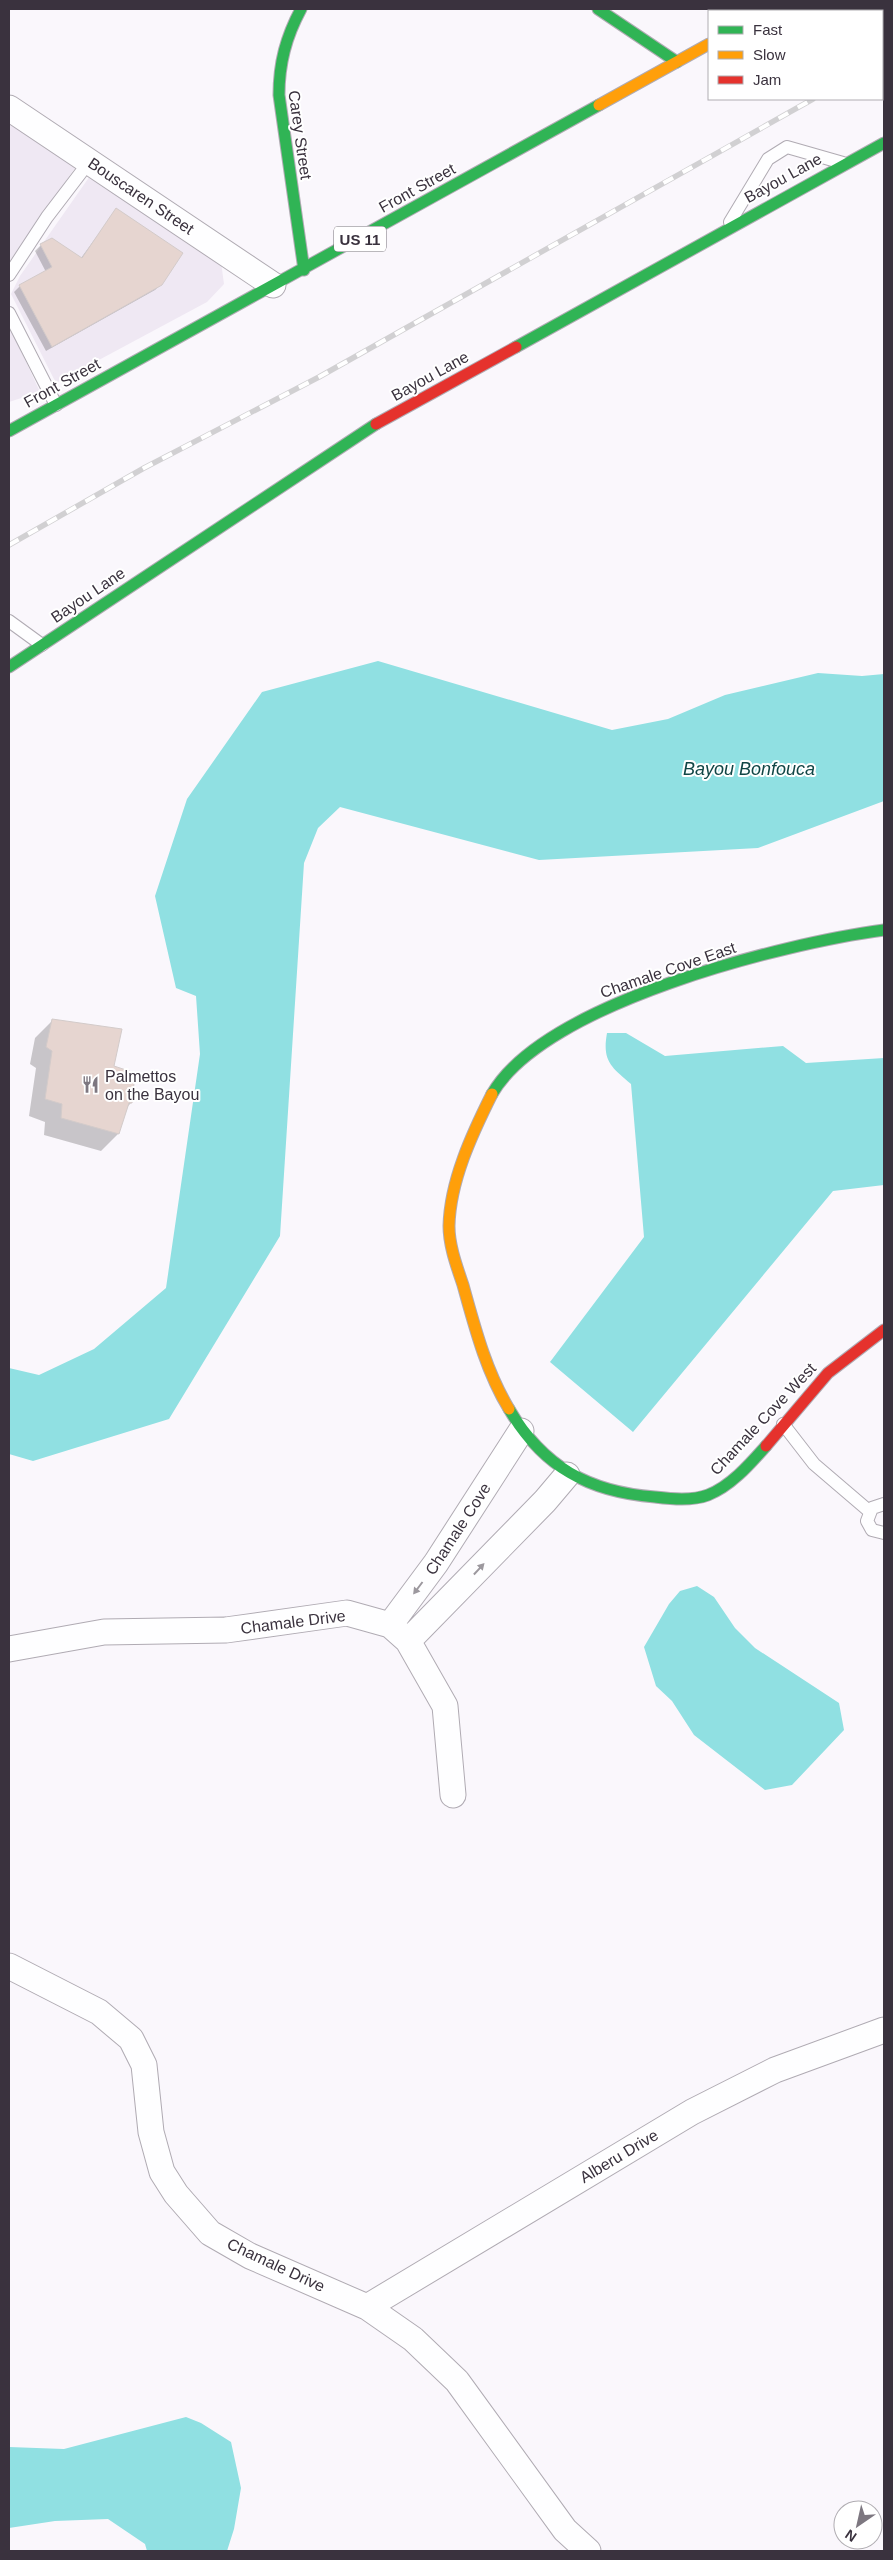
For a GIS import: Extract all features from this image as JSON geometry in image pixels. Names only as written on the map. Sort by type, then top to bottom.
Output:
[{"type":"street","name":"Carey Street","points":[[301,9],[289,30],[280,56],[277,83],[279,110],[304,270]]},
{"type":"street","points":[[598,9],[676,62]]},
{"type":"street","name":"Front Street","points":[[9,431],[273,285],[304,270],[708,45]]},
{"type":"street","name":"Bouscaren Street","points":[[9,108],[273,285]]},
{"type":"street","name":"Bayou Lane","points":[[9,667],[371,427],[843,163],[884,143]]},
{"type":"street","name":"Chamale Cove East","points":[[544,1455],[522,1431],[500,1396],[474,1327],[449,1230],[453,1190],[472,1137],[496,1087],[528,1054],[578,1020],[624,1000],[752,958],[884,930]]},
{"type":"street","name":"Chamale Cove West","points":[[544,1455],[567,1475],[597,1488],[618,1494],[695,1498],[724,1487],[783,1424],[814,1387],[849,1355],[884,1330]]},
{"type":"street","name":"Chamale Cove","points":[[399,1633],[436,1564],[522,1431]]},
{"type":"street","name":"Chamale Cove","points":[[399,1633],[545,1501],[567,1475]]},
{"type":"street","name":"Chamale Drive","points":[[9,1649],[104,1632],[226,1630],[347,1613],[399,1633]]},
{"type":"street","points":[[399,1633],[445,1706],[453,1795]]},
{"type":"street","name":"Chamale Drive","points":[[9,1966],[99,2012],[131,2038],[144,2065],[151,2132],[162,2172],[176,2194],[210,2233],[250,2256],[367,2307],[413,2339],[457,2381],[565,2530],[588,2551]]},
{"type":"street","name":"Alberu Drive","points":[[367,2307],[692,2112],[775,2070],[884,2030]]},
{"type":"lane","points":[[727,228],[768,159],[787,147],[843,163]]},
{"type":"lane","points":[[9,275],[47,217],[89,162]]},
{"type":"lane","points":[[9,313],[56,405]]},
{"type":"lane","points":[[9,621],[42,645]]},
{"type":"lane","points":[[783,1424],[814,1464],[869,1512]]},
{"type":"lane","points":[[883,1534],[869,1526],[869,1512],[876,1505],[884,1504]]},
{"type":"shaded area","points":[[9,120],[77,165],[9,262]]},
{"type":"shaded area","points":[[90,176],[221,262],[224,284],[207,302],[56,383],[11,294],[20,276]]},
{"type":"shaded area","points":[[9,325],[40,392],[9,402]]},
{"type":"water","name":"Bayou Bonfouca","points":[[378,661],[612,730],[668,719],[725,695],[818,673],[862,676],[884,674],[884,801],[758,848],[539,860],[340,807],[318,828],[304,863],[280,1236],[169,1419],[33,1461],[9,1454],[9,1368],[39,1375],[94,1349],[166,1288],[200,1054],[196,996],[176,988],[155,896],[187,799],[262,692]]},
{"type":"water","points":[[607,1033],[626,1033],[665,1056],[783,1046],[806,1063],[884,1058],[884,1185],[833,1191],[633,1432],[550,1362],[644,1237],[631,1084],[613,1068],[607,1057]]},
{"type":"water","points":[[697,1586],[714,1597],[735,1628],[755,1648],[839,1703],[844,1730],[792,1785],[765,1790],[694,1735],[672,1701],[656,1686],[644,1647],[669,1604],[680,1591]]},
{"type":"water","points":[[186,2417],[201,2423],[231,2442],[241,2488],[234,2529],[227,2551],[147,2551],[145,2544],[108,2519],[55,2521],[9,2528],[9,2447],[64,2449]]},
{"type":"building","points":[[116,208],[183,253],[162,285],[52,347],[19,285],[52,267],[40,244],[52,238],[82,258]]},
{"type":"building","name":"Palmettos on the Bayou","points":[[52,1019],[122,1029],[114,1066],[135,1073],[132,1103],[129,1103],[119,1134],[61,1118],[62,1104],[45,1099],[52,1051],[46,1047]]},
{"type":"railway","points":[[9,545],[144,468],[319,377],[811,100]]},
{"type":"traffic: fast","points":[[301,9],[284,50],[280,72],[279,95],[304,270]]},
{"type":"traffic: fast","points":[[598,9],[677,62]]},
{"type":"traffic: fast","points":[[9,431],[599,105]]},
{"type":"traffic: fast","points":[[516,347],[884,143]]},
{"type":"traffic: fast","points":[[9,667],[376,424]]},
{"type":"traffic: fast","points":[[492,1094],[520,1061],[561,1032],[613,1006],[670,983],[730,964],[788,948],[884,930]]},
{"type":"traffic: fast","points":[[509,1409],[537,1447],[570,1473],[609,1489],[631,1494],[682,1499],[708,1495],[725,1486],[747,1467],[766,1446]]},
{"type":"traffic: slow","points":[[599,105],[708,45]]},
{"type":"traffic: slow","points":[[492,1094],[463,1158],[453,1192],[449,1234],[482,1349],[494,1380],[509,1409]]},
{"type":"traffic: jam","points":[[376,424],[516,347]]},
{"type":"traffic: jam","points":[[766,1446],[828,1373],[884,1330]]},
{"type":"place","name":"Palmettos on the Bayou","points":[[91,1085]]}]
